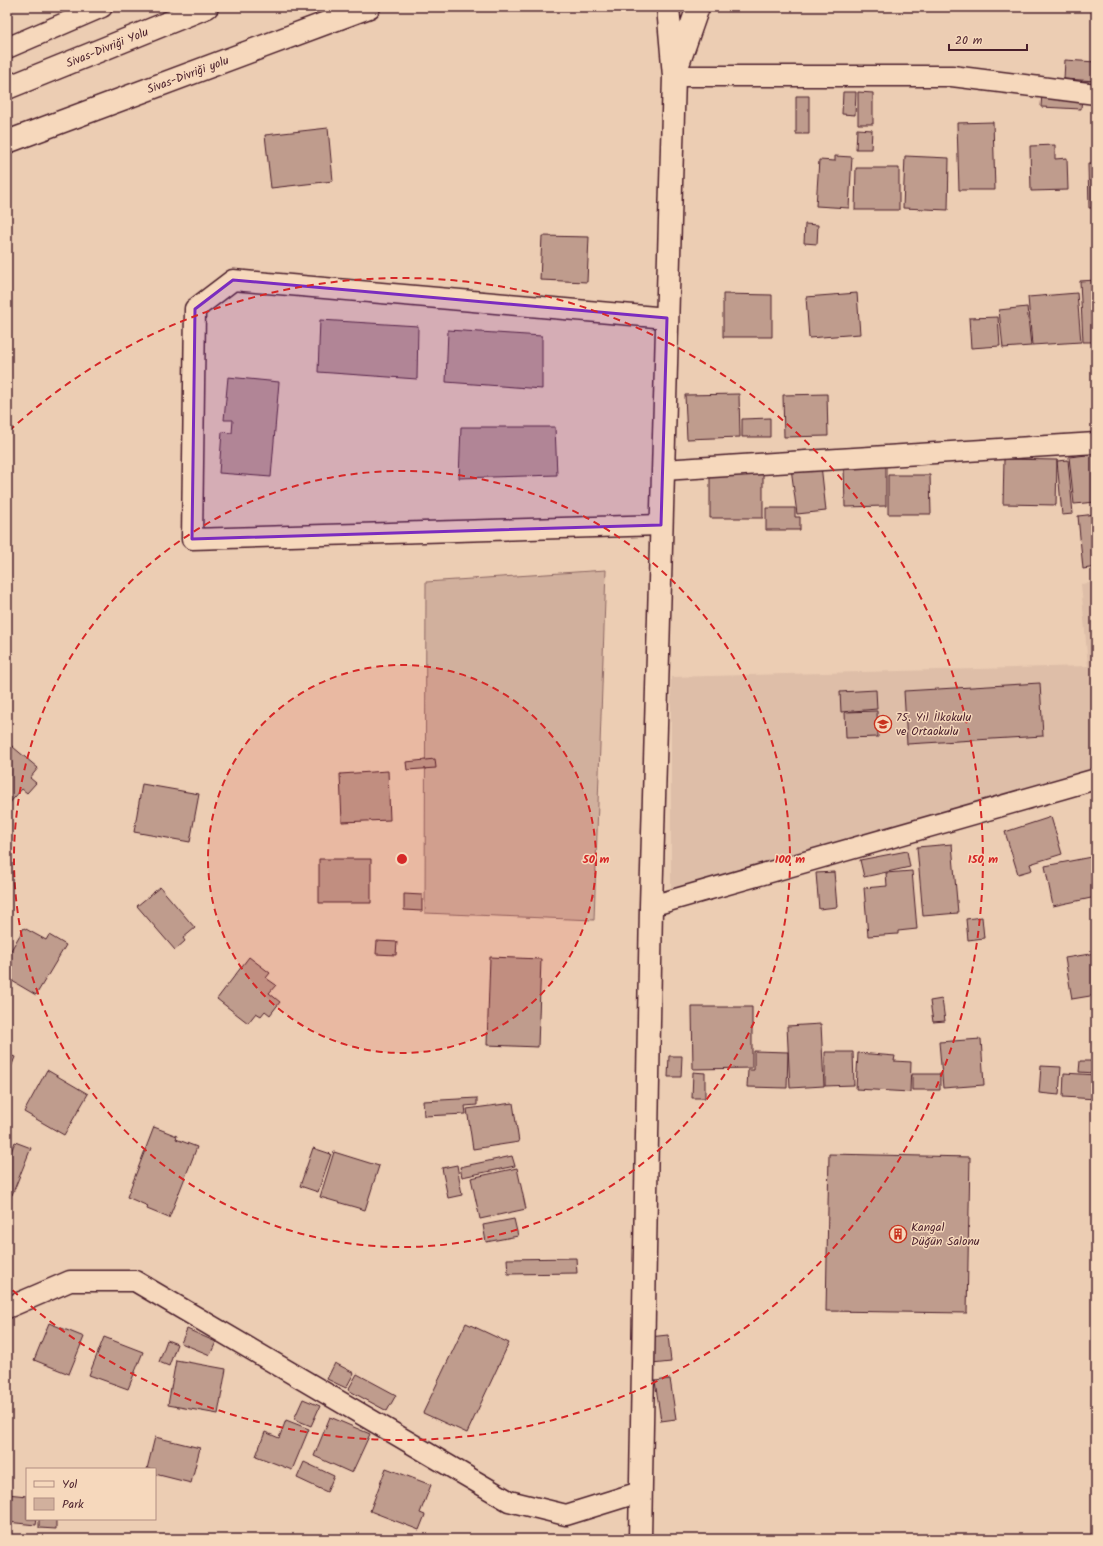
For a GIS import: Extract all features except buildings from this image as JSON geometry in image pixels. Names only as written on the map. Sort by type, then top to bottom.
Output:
[{"type":"street","points":[[7,48],[102,7]]},
{"type":"street","name":"Sivas-Divriği Yolu","points":[[7,88],[207,7]]},
{"type":"street","name":"Sivas-Divriği yolu","points":[[7,142],[369,7]]},
{"type":"street","points":[[640,1539],[651,906],[674,76],[668,7]]},
{"type":"street","points":[[674,76],[698,7]]},
{"type":"street","points":[[674,76],[952,76],[1096,94]]},
{"type":"street","points":[[661,525],[192,540],[195,309],[233,280],[667,318]]},
{"type":"street","points":[[663,470],[1096,442]]},
{"type":"street","points":[[651,906],[1096,779]]},
{"type":"street","points":[[7,1308],[70,1281],[135,1281],[509,1501],[566,1515],[640,1492]]},
{"type":"highlighted area","points":[[233,280],[667,318],[661,525],[192,539],[195,309]]},
{"type":"shaded area","name":"75. Yıl İlkokulu ve Ortaokulu","points":[[1096,582],[1096,771],[671,891],[671,677],[1088,666],[1081,584]]},
{"type":"green space","points":[[606,570],[594,920],[425,913],[426,582]]},
{"type":"place","name":"75. Yıl İlkokulu ve Ortaokulu","points":[[883,724]]},
{"type":"place","name":"Kangal Düğün Salonu","points":[[898,1234]]}]
